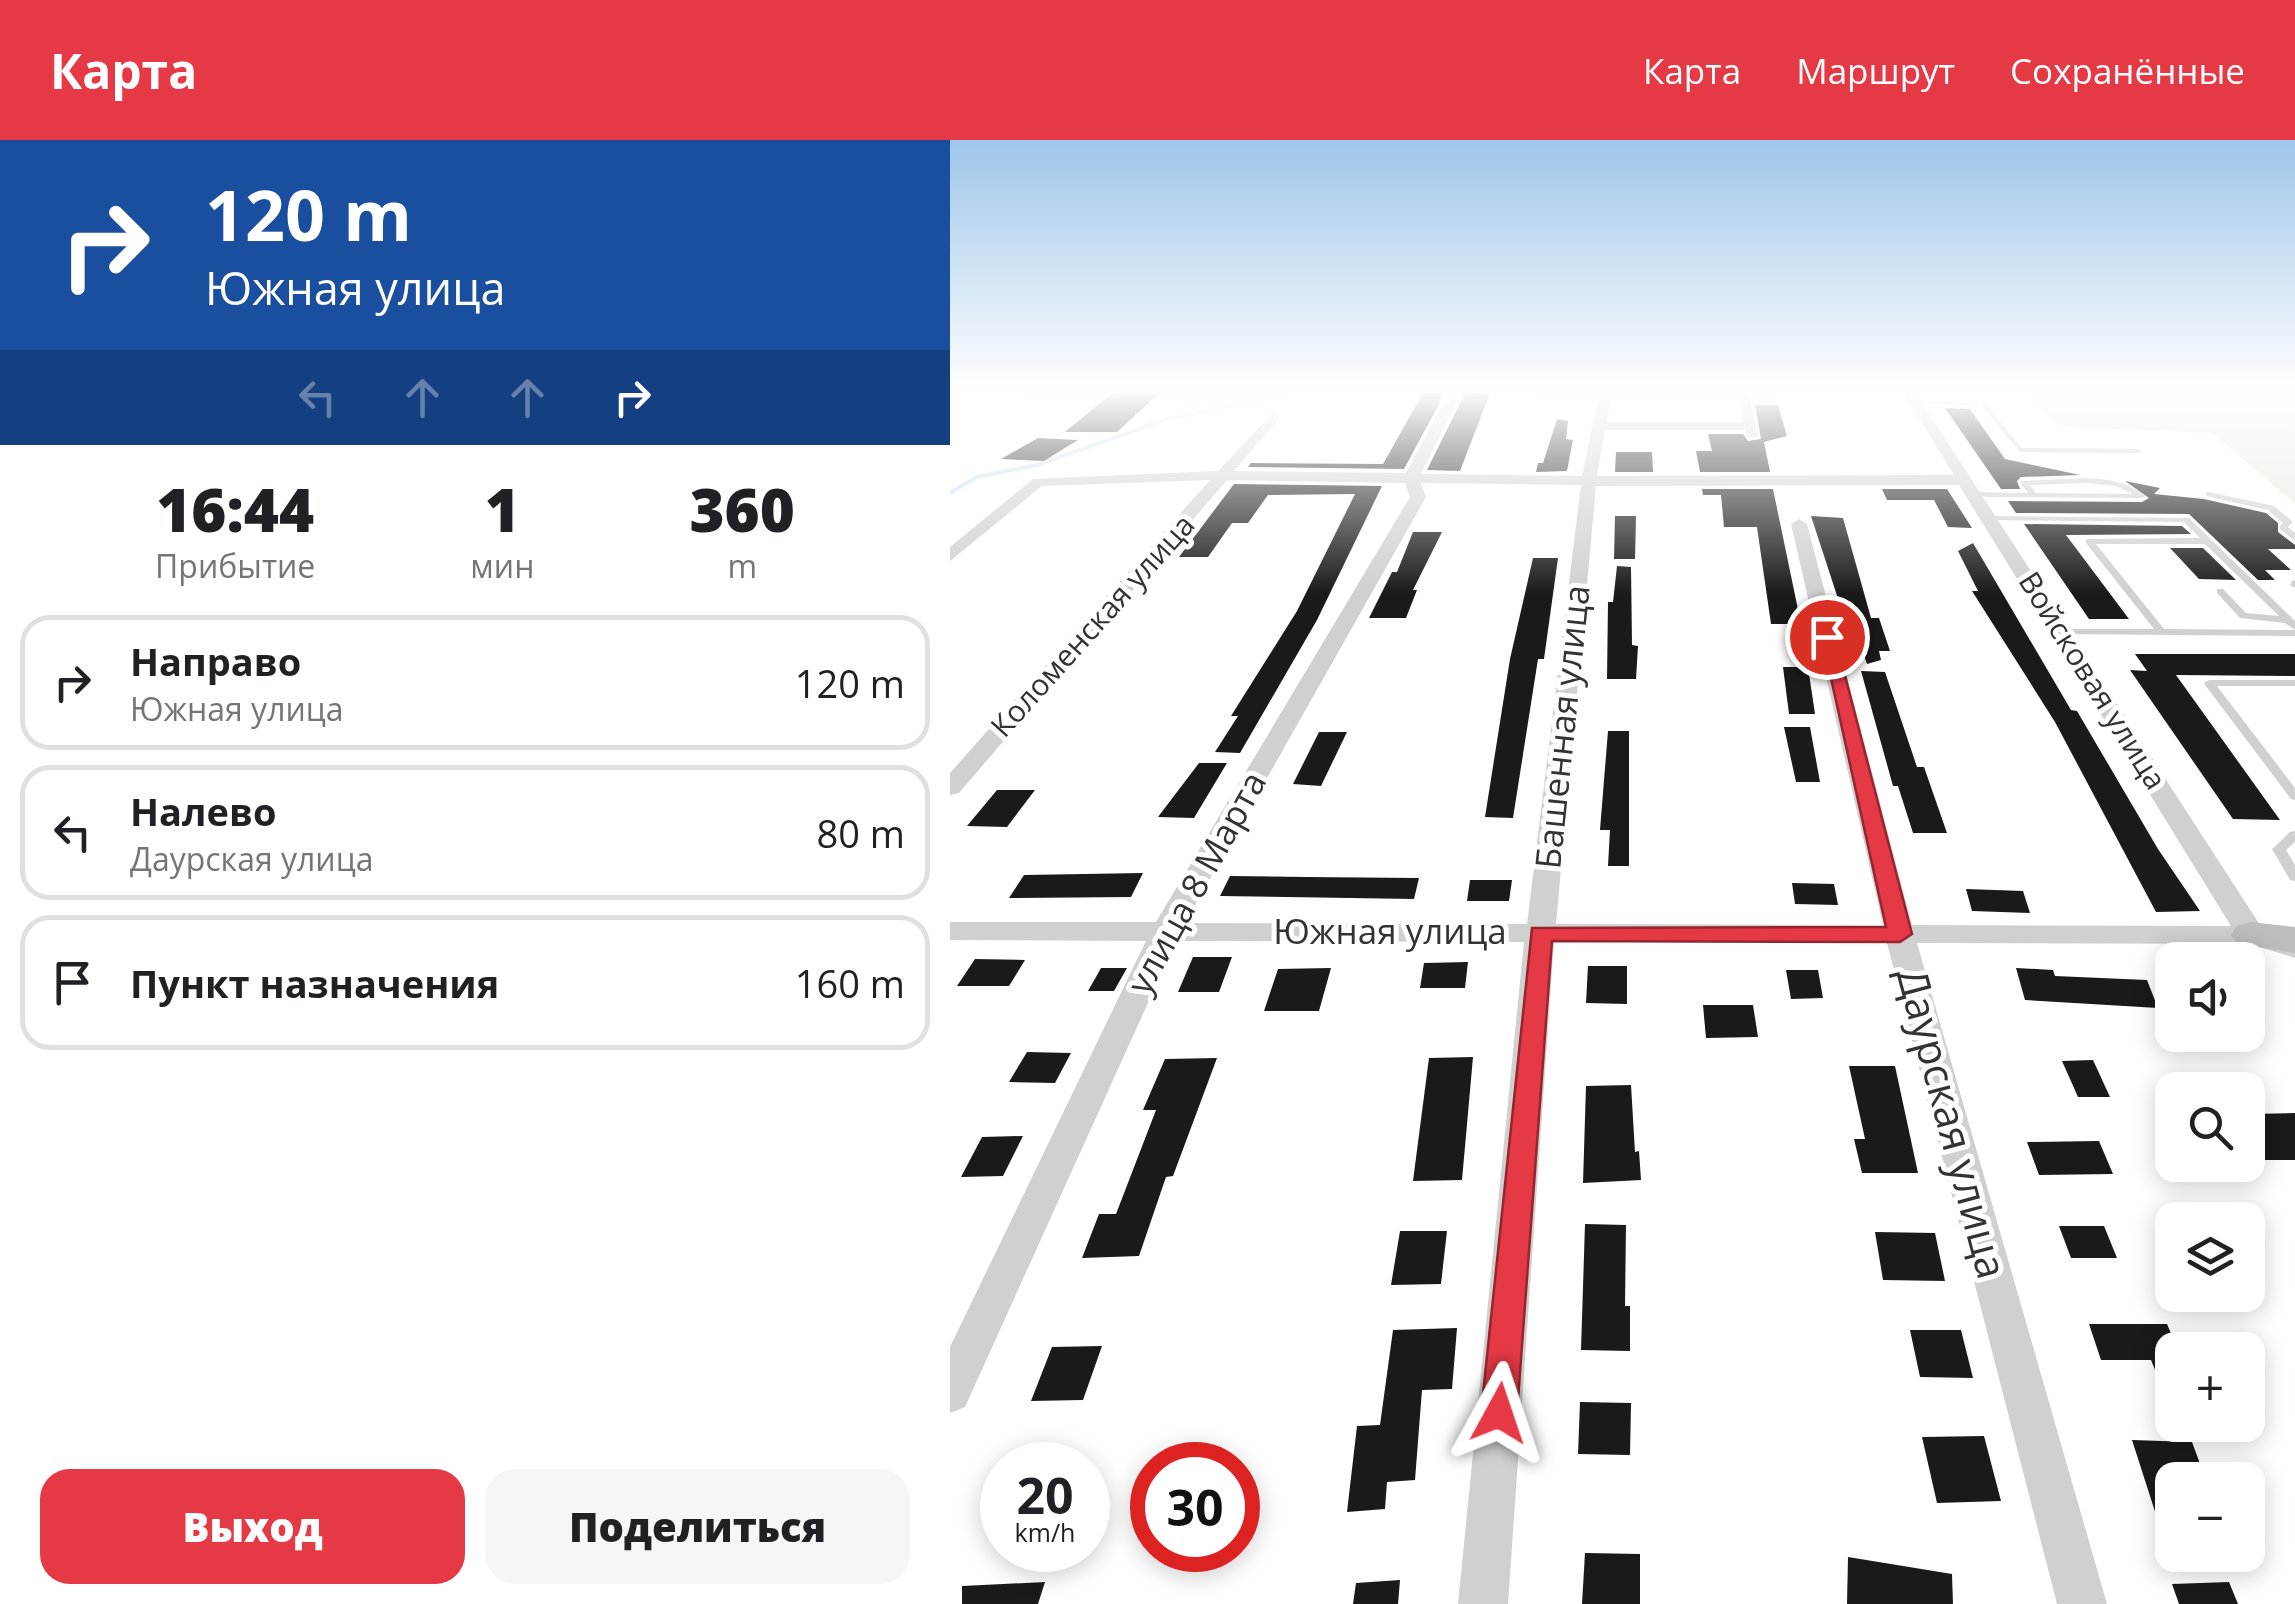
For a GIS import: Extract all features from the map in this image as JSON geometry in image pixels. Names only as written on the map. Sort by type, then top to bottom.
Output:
[{"type":"main road","points":[[2250,935],[2295,940]]},
{"type":"street","name":"Коломенская улица","points":[[950,788],[1241,457]]},
{"type":"street","name":"улица 8 Марта","points":[[950,1393],[1166,930],[1418,497],[1411,478],[1422,457]]},
{"type":"street","name":"Башенная улица","points":[[1483,1604],[1541,933],[1593,457]]},
{"type":"street","name":"Войсковая улица","points":[[1951,457],[2250,935]]},
{"type":"street","points":[[950,556],[1038,482],[1226,476],[1971,487]]},
{"type":"street","name":"Даурская улица","points":[[1799,524],[1900,934],[2082,1604]]},
{"type":"street","name":"Южная улица","points":[[950,931],[2250,935]]},
{"type":"street","points":[[2250,935],[2295,948]]},
{"type":"lane","points":[[1971,487],[2034,495],[2142,496],[2135,488],[2102,483],[2024,482],[2034,495]]},
{"type":"lane","points":[[2209,494],[2271,508],[2291,523],[2283,528],[2295,538]]},
{"type":"lane","points":[[1990,518],[2186,520],[2294,628]]},
{"type":"lane","points":[[2162,633],[2089,541],[2208,541]]},
{"type":"lane","points":[[2256,616],[2294,628]]},
{"type":"lane","points":[[2063,632],[2294,628]]},
{"type":"lane","points":[[2295,683],[2209,683],[2295,796]]},
{"type":"lane","points":[[2295,835],[2279,850],[2295,877]]},
{"type":"shaded area","points":[[2240,457],[2295,457],[2295,504]]},
{"type":"building","points":[[1004,457],[1050,457],[1044,461],[1001,459]]},
{"type":"building","points":[[1387,457],[1410,457],[1404,469],[1248,467],[1251,463],[1383,464]]},
{"type":"building","points":[[1433,457],[1465,457],[1460,471],[1427,470]]},
{"type":"building","points":[[1545,457],[1570,457],[1567,471],[1536,472],[1538,463],[1543,463]]},
{"type":"building","points":[[1616,457],[1652,457],[1653,472],[1615,472]]},
{"type":"building","points":[[1697,457],[1767,457],[1770,472],[1700,472]]},
{"type":"building","points":[[1979,457],[2004,457],[2080,475],[2021,477],[2017,481],[2020,489],[2001,489]]},
{"type":"building","points":[[2125,481],[2160,488],[2154,494],[2204,499],[2266,513],[2278,523],[2278,532],[2295,545],[2295,549],[2268,549],[2291,570],[2265,570],[2275,580],[2258,580],[2189,514],[2016,513],[2008,501],[2142,502],[2149,498]]},
{"type":"building","points":[[1234,484],[1382,486],[1317,620],[1240,753],[1215,752],[1238,716],[1231,716],[1297,611],[1355,494],[1268,495],[1248,523],[1232,523],[1208,557],[1179,557]]},
{"type":"building","points":[[1702,489],[1773,489],[1801,624],[1771,624],[1757,527],[1724,527],[1721,495],[1703,495]]},
{"type":"building","points":[[1882,489],[1947,489],[1972,528],[1948,527],[1934,500],[1887,500]]},
{"type":"building","points":[[1615,516],[1636,516],[1635,559],[1614,559]]},
{"type":"building","points":[[1811,516],[1843,518],[1871,618],[1879,618],[1890,651],[1879,651],[1881,660],[1867,664],[1850,614],[1843,614]]},
{"type":"building","points":[[2024,524],[2182,526],[2191,534],[2066,535],[2129,619],[2089,619]]},
{"type":"building","points":[[1413,532],[1442,532],[1413,590],[1417,590],[1406,618],[1369,618],[1392,572],[1397,572]]},
{"type":"building","points":[[1973,543],[2071,710],[2077,711],[2158,849],[2200,911],[2156,912],[2055,722],[1972,591],[1978,591],[1958,551]]},
{"type":"building","points":[[2170,548],[2203,548],[2236,580],[2199,579]]},
{"type":"building","points":[[1533,558],[1558,558],[1544,659],[1538,659],[1513,818],[1485,817],[1510,659]]},
{"type":"building","points":[[1617,566],[1631,567],[1632,645],[1638,646],[1636,679],[1607,679],[1608,602],[1613,602]]},
{"type":"building","points":[[2135,654],[2295,654],[2295,676],[2176,675],[2280,820],[2233,819],[2130,670],[2147,671]]},
{"type":"building","points":[[1783,667],[1808,667],[1815,714],[1789,714]]},
{"type":"building","points":[[1861,671],[1885,672],[1917,767],[1924,767],[1947,833],[1913,833],[1898,786],[1893,786]]},
{"type":"building","points":[[1784,727],[1810,727],[1820,782],[1796,782]]},
{"type":"building","points":[[1608,731],[1629,731],[1629,866],[1608,866],[1610,830],[1600,830]]},
{"type":"building","points":[[1319,732],[1347,732],[1321,786],[1293,784]]},
{"type":"building","points":[[1199,763],[1227,763],[1194,818],[1158,817]]},
{"type":"building","points":[[997,790],[1035,790],[1007,827],[967,826]]},
{"type":"building","points":[[1143,873],[1131,897],[1009,898],[1024,875]]},
{"type":"building","points":[[1230,876],[1419,878],[1414,899],[1220,896]]},
{"type":"building","points":[[1470,880],[1512,880],[1509,901],[1467,901]]},
{"type":"building","points":[[1792,883],[1834,884],[1838,905],[1795,904]]},
{"type":"building","points":[[1966,889],[2023,891],[2030,913],[1972,911]]},
{"type":"building","points":[[1193,957],[1232,957],[1219,992],[1178,992]]},
{"type":"building","points":[[975,959],[1025,960],[1009,986],[957,986]]},
{"type":"building","points":[[1468,962],[1465,988],[1420,988],[1424,963]]},
{"type":"building","points":[[1588,966],[1627,966],[1627,1004],[1586,1003]]},
{"type":"building","points":[[1101,968],[1127,968],[1114,991],[1088,991]]},
{"type":"building","points":[[1331,968],[1319,1011],[1264,1011],[1278,969]]},
{"type":"building","points":[[2016,968],[2053,970],[2055,976],[2147,980],[2155,1008],[2025,1000]]},
{"type":"building","points":[[1786,970],[1818,970],[1823,998],[1791,999]]},
{"type":"building","points":[[1703,1005],[1753,1005],[1758,1037],[1706,1038]]},
{"type":"building","points":[[1027,1052],[1071,1053],[1055,1083],[1009,1082]]},
{"type":"building","points":[[1473,1057],[1462,1180],[1413,1181],[1429,1058]]},
{"type":"building","points":[[1217,1058],[1173,1176],[1166,1177],[1139,1256],[1082,1258],[1099,1214],[1116,1214],[1156,1110],[1143,1110],[1165,1059]]},
{"type":"building","points":[[2093,1060],[2110,1097],[2078,1097],[2062,1061]]},
{"type":"building","points":[[1849,1066],[1895,1066],[1918,1173],[1862,1173],[1854,1139],[1865,1139]]},
{"type":"building","points":[[1631,1085],[1635,1152],[1639,1151],[1641,1180],[1583,1183],[1586,1086]]},
{"type":"building","points":[[2295,1113],[2295,1160],[2265,1160],[2265,1114]]},
{"type":"building","points":[[1023,1136],[1003,1176],[961,1177],[982,1137]]},
{"type":"building","points":[[2099,1141],[2113,1174],[2039,1175],[2027,1142]]},
{"type":"building","points":[[1585,1224],[1626,1225],[1625,1306],[1630,1306],[1630,1351],[1581,1350]]},
{"type":"building","points":[[2059,1226],[2104,1226],[2117,1258],[2071,1258]]},
{"type":"building","points":[[1400,1231],[1447,1231],[1441,1284],[1391,1285]]},
{"type":"building","points":[[1875,1232],[1935,1233],[1945,1281],[1883,1280]]},
{"type":"building","points":[[2089,1324],[2167,1324],[2170,1332],[2155,1332],[2155,1370],[2151,1360],[2101,1360]]},
{"type":"building","points":[[1457,1328],[1452,1389],[1422,1390],[1415,1480],[1387,1482],[1385,1509],[1347,1512],[1357,1426],[1380,1425],[1393,1330]]},
{"type":"building","points":[[1910,1330],[1961,1330],[1973,1378],[1920,1377]]},
{"type":"building","points":[[1102,1346],[1083,1400],[1031,1401],[1052,1347]]},
{"type":"building","points":[[1580,1402],[1631,1403],[1630,1455],[1578,1454]]},
{"type":"building","points":[[1984,1436],[2001,1501],[1937,1503],[1922,1437]]},
{"type":"building","points":[[2132,1440],[2192,1442],[2199,1462],[2155,1462],[2155,1512]]},
{"type":"building","points":[[1585,1553],[1640,1554],[1640,1604],[1582,1604]]},
{"type":"building","points":[[1848,1557],[1952,1574],[1953,1604],[1847,1604]]},
{"type":"building","points":[[1400,1580],[1398,1604],[1353,1604],[1356,1583]]},
{"type":"building","points":[[1045,1582],[1038,1604],[962,1604],[962,1586]]},
{"type":"building","points":[[2229,1582],[2238,1604],[2179,1604],[2172,1584]]},
{"type":"waterway","points":[[950,493],[977,477],[1059,457]]},
{"type":"route","points":[[1499,1413],[1541,933],[1900,934],[1827,637]]}]
